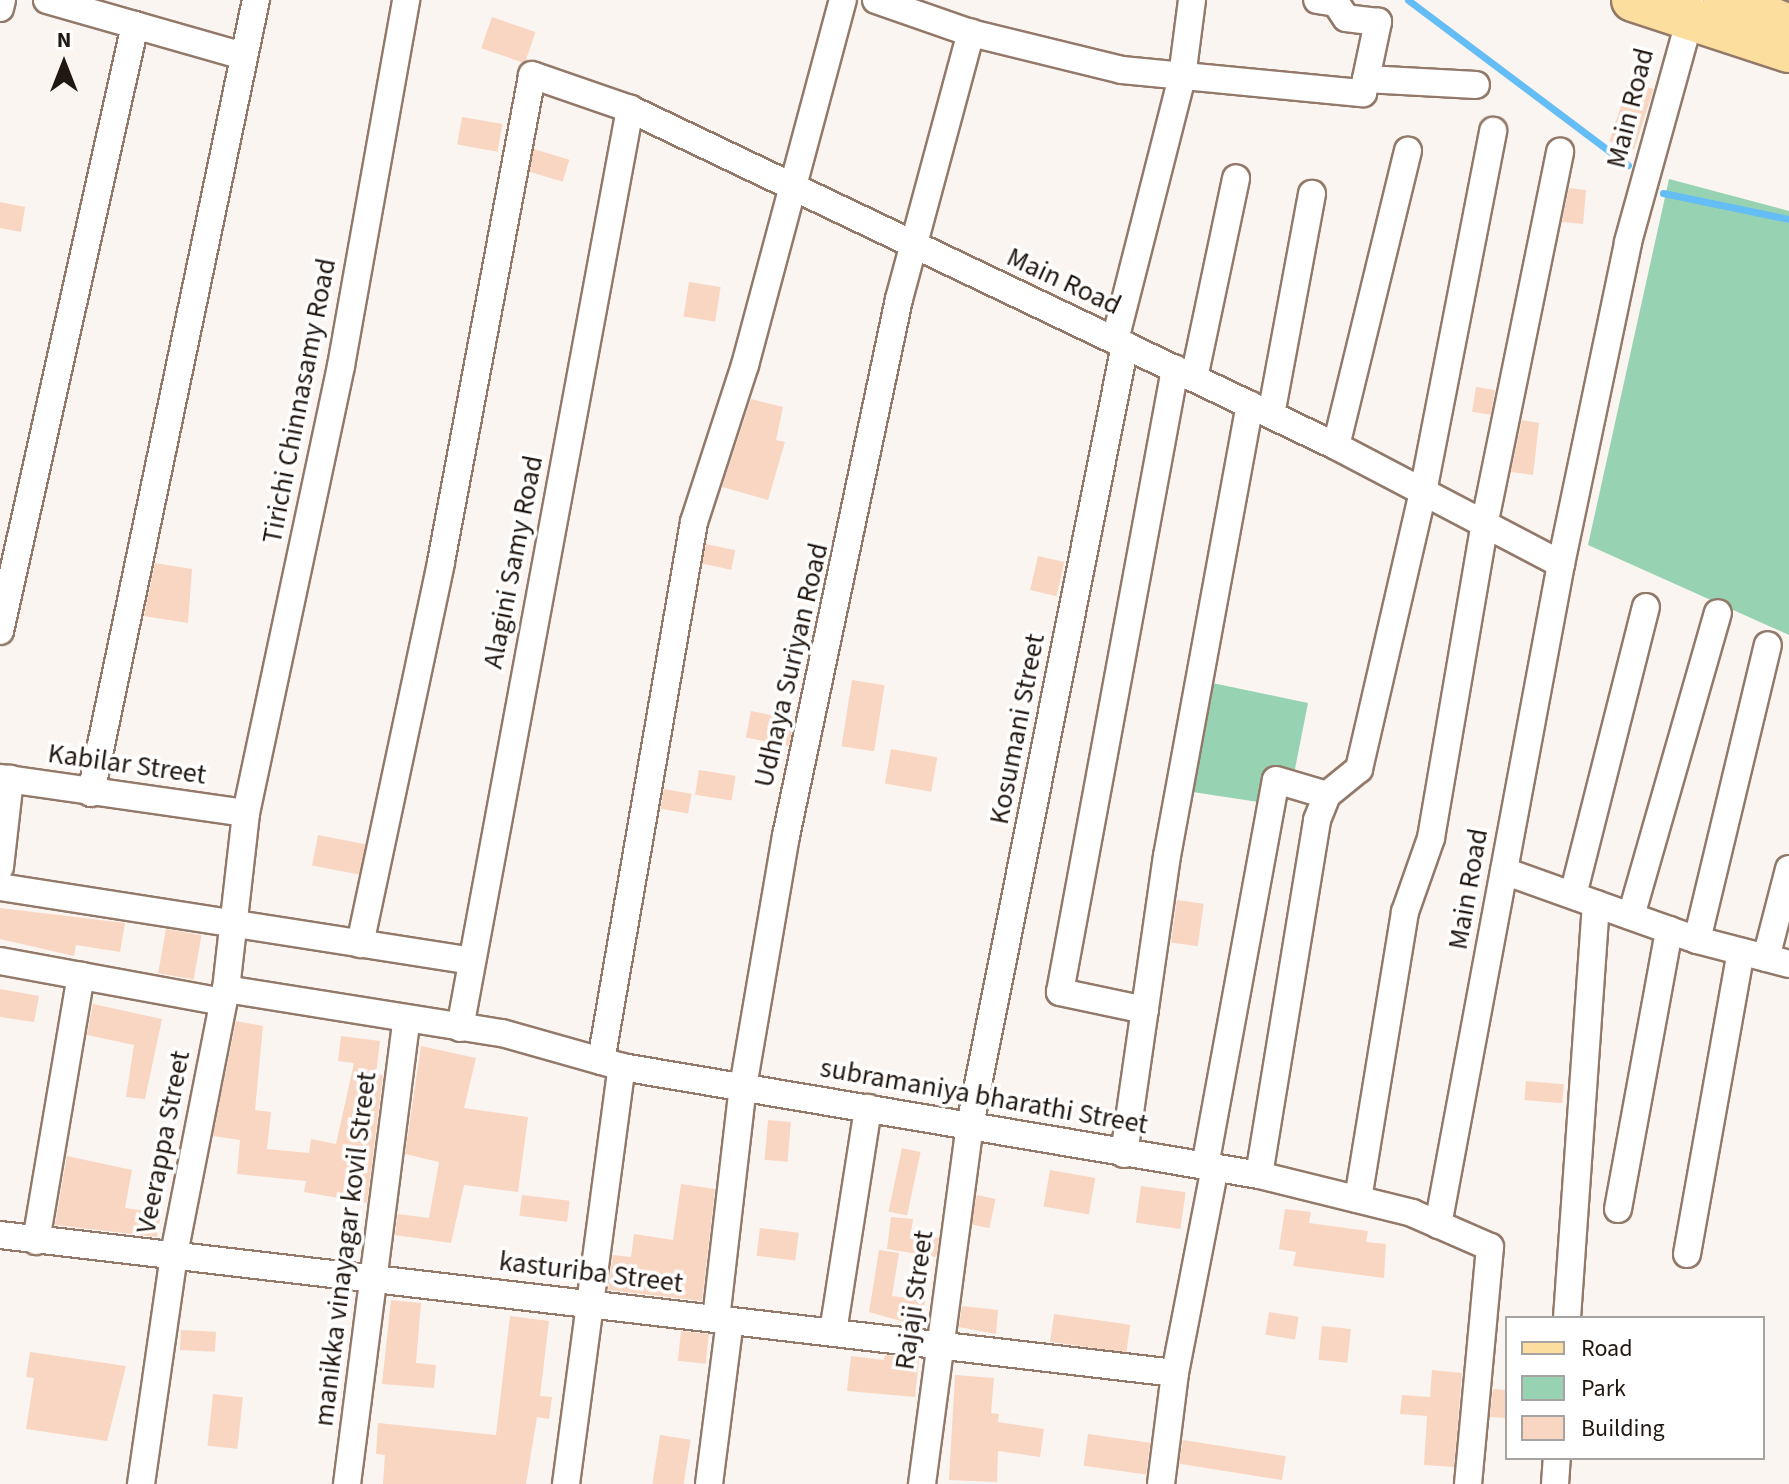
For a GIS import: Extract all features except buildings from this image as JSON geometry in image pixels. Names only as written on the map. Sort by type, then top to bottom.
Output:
[{"type":"main road","points":[[1633,0],[1692,11],[1789,51]]},
{"type":"main road","points":[[1725,0],[1789,26]]},
{"type":"street","points":[[0,8],[2,0]]},
{"type":"street","points":[[47,0],[244,56]]},
{"type":"street","points":[[91,793],[256,0]]},
{"type":"street","name":"Tirichi Chinnasamy Road","points":[[246,813],[341,366],[406,0]]},
{"type":"street","points":[[566,1484],[589,1304],[611,1064],[694,522],[745,365],[843,0]]},
{"type":"street","points":[[876,0],[971,33],[1122,70],[1363,93],[1378,22],[1346,18],[1336,3],[1317,0]]},
{"type":"street","name":"Kosumani Street","points":[[970,1125],[1120,343],[1182,77],[1192,0]]},
{"type":"street","name":"Main Road","points":[[1438,1225],[1561,564],[1628,242],[1692,11]]},
{"type":"street","points":[[0,631],[135,25]]},
{"type":"street","name":"Udhaya Suriyan Road","points":[[709,1484],[743,1087],[786,836],[914,245],[971,33]]},
{"type":"street","name":"Main Road","points":[[360,944],[441,562],[532,75],[630,109],[1336,446],[1485,521],[1561,564]]},
{"type":"street","points":[[1366,79],[1476,85]]},
{"type":"street","name":"Alagini Samy Road","points":[[460,1028],[630,109]]},
{"type":"street","points":[[1259,1175],[1317,820],[1327,795],[1359,769],[1423,492],[1493,131]]},
{"type":"street","points":[[1336,446],[1408,151]]},
{"type":"street","points":[[1358,1199],[1405,912],[1431,838],[1485,521],[1560,152]]},
{"type":"street","points":[[1145,1010],[1060,992],[1184,373],[1236,178]]},
{"type":"street","points":[[1124,1154],[1145,1010],[1261,410],[1312,194]]},
{"type":"street","points":[[1567,1316],[1584,900],[1646,607]]},
{"type":"street","points":[[1631,916],[1718,613]]},
{"type":"street","points":[[1697,940],[1768,645]]},
{"type":"street","points":[[0,867],[5,779]]},
{"type":"street","name":"Kabilar Street","points":[[5,779],[246,813]]},
{"type":"street","points":[[1161,1484],[1175,1373],[1276,780],[1327,795]]},
{"type":"street","name":"Veerappa Street","points":[[141,1484],[174,1254],[225,995],[236,924],[246,813]]},
{"type":"street","points":[[1687,1254],[1789,869]]},
{"type":"street","points":[[1504,871],[1697,940],[1765,958]]},
{"type":"street","points":[[0,887],[470,961]]},
{"type":"street","points":[[1618,1209],[1669,930]]},
{"type":"street","name":"subramaniya bharathi Street","points":[[0,961],[81,976],[502,1033],[611,1064],[1259,1175],[1358,1199],[1438,1225],[1490,1247],[1468,1484]]},
{"type":"street","points":[[36,1241],[81,976]]},
{"type":"street","name":"manikka vinayagar kovil Street","points":[[347,1484],[406,1022]]},
{"type":"street","points":[[833,1332],[868,1108]]},
{"type":"street","name":"Rajaji Street","points":[[922,1484],[970,1125]]},
{"type":"street","name":"kasturiba Street","points":[[0,1235],[1175,1373]]},
{"type":"street","points":[[1555,1484],[1557,1460]]},
{"type":"green space","points":[[1669,179],[1789,211],[1789,635],[1588,545]]},
{"type":"green space","points":[[1203,681],[1308,703],[1294,774],[1265,803],[1186,791]]},
{"type":"waterway","points":[[1408,0],[1628,165]]},
{"type":"waterway","points":[[1663,193],[1789,219]]}]
